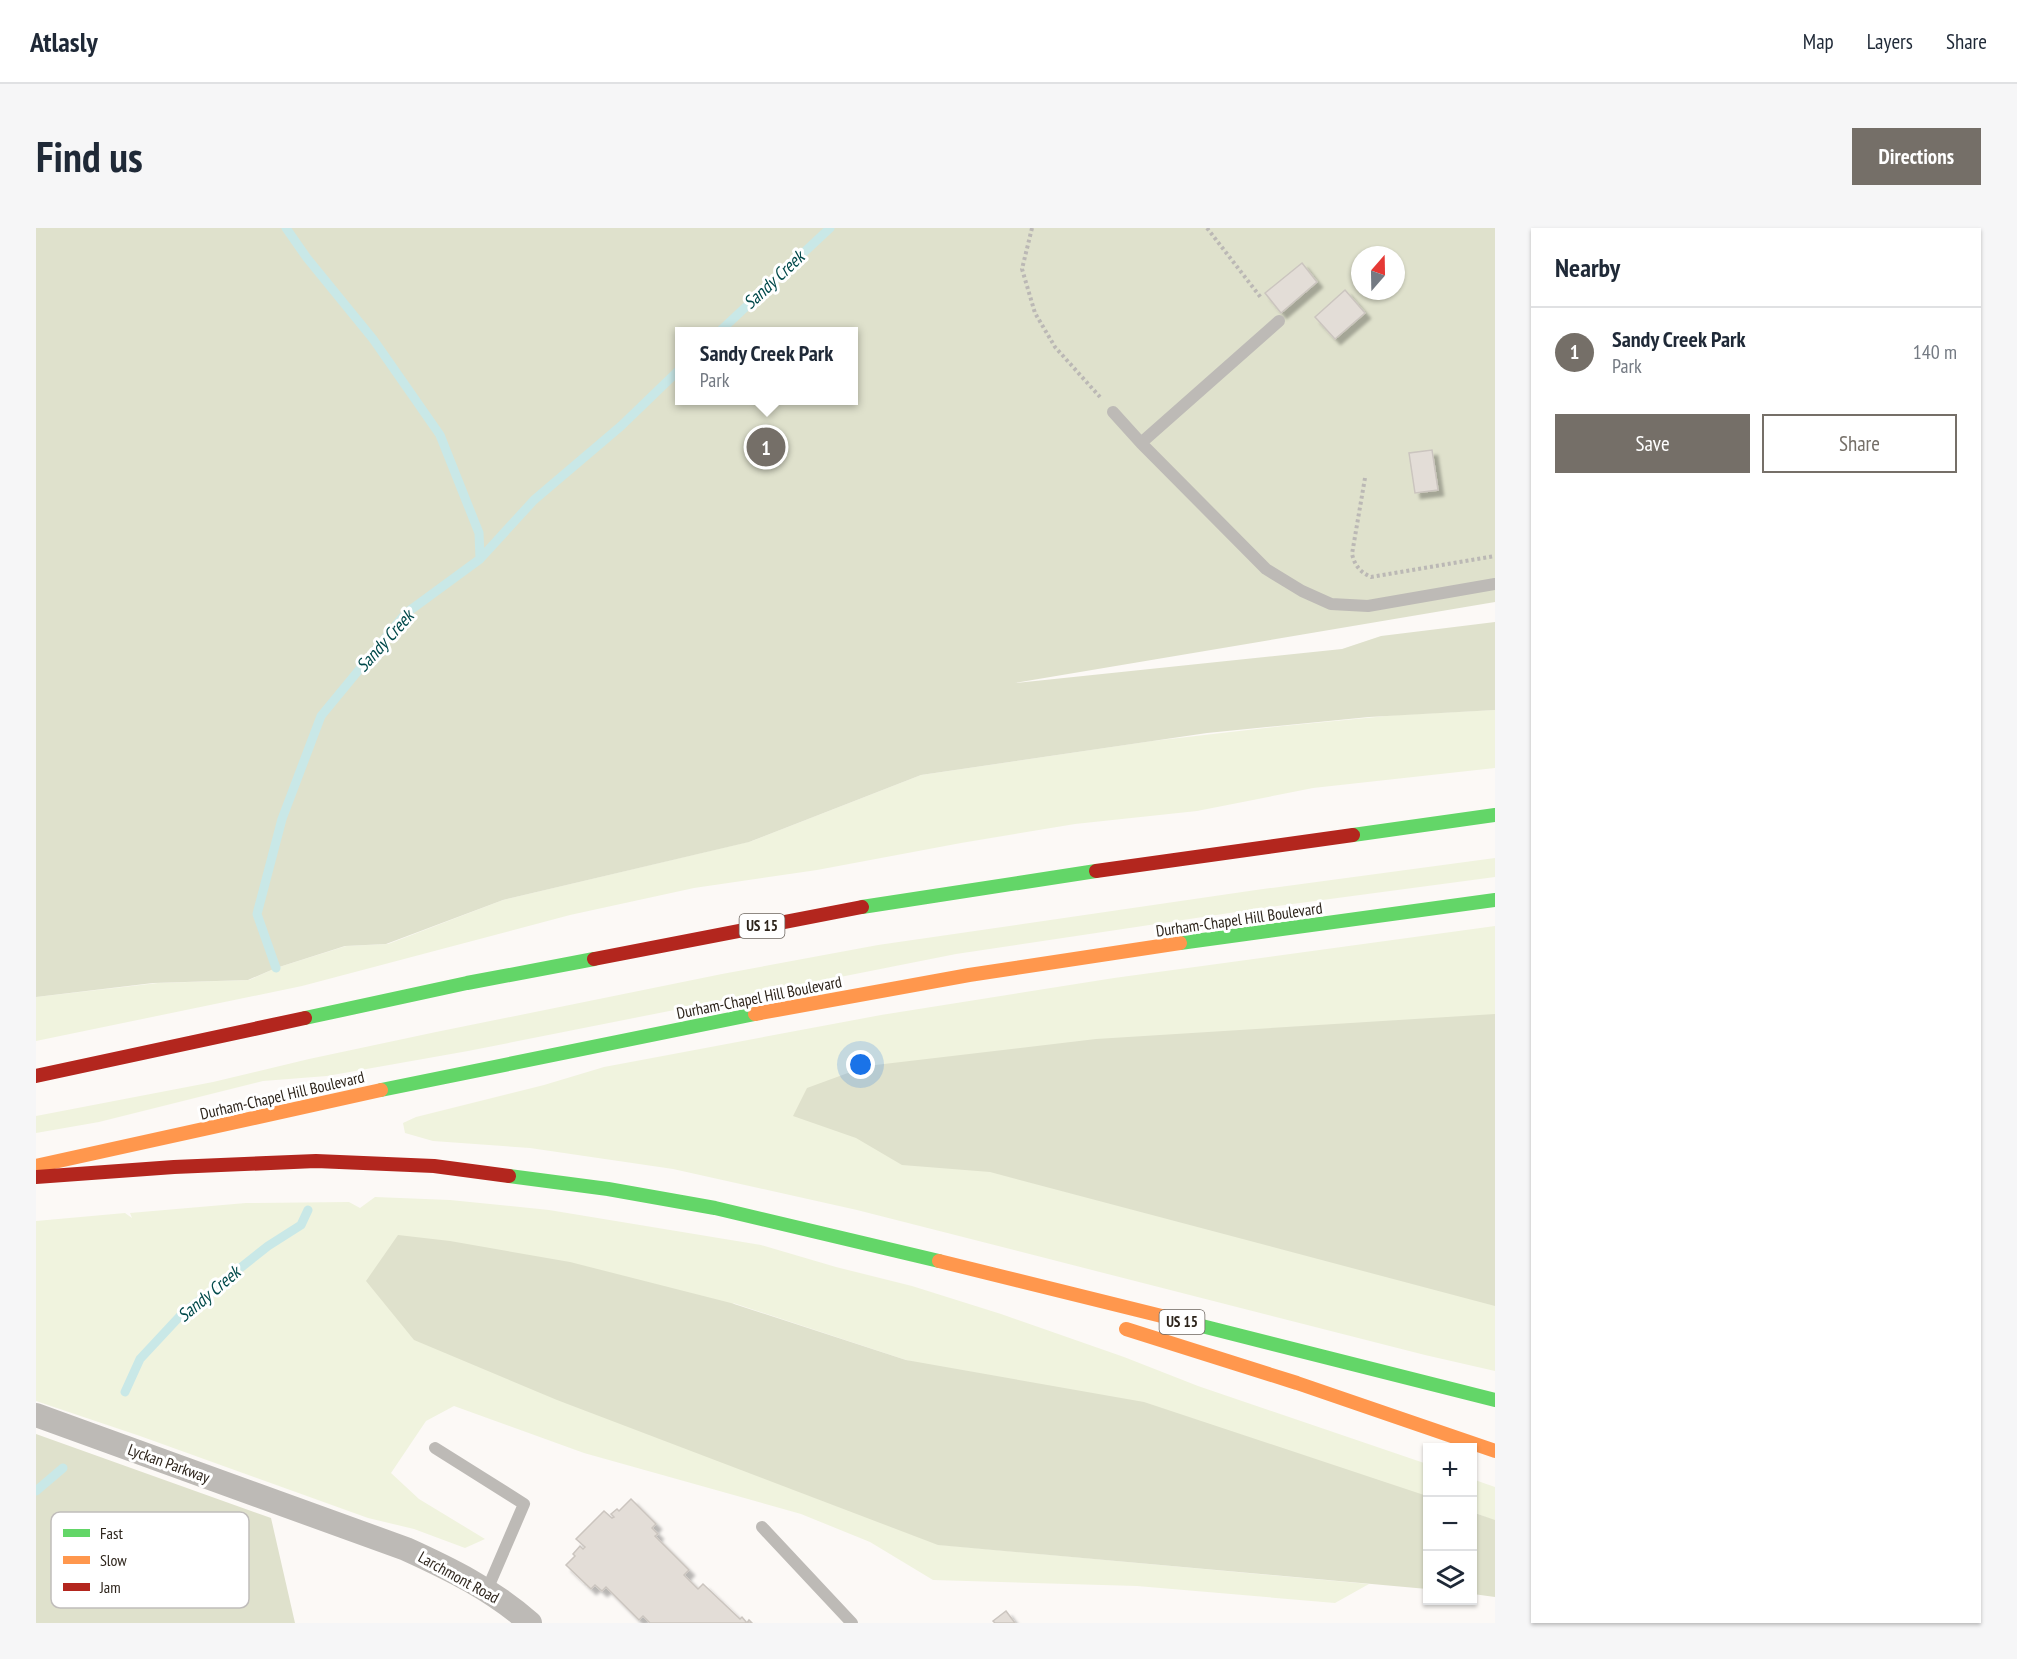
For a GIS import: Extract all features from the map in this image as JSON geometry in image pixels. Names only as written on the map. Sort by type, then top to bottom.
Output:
[{"type":"main road","name":"US 15","points":[[36,1076],[467,983],[890,902],[1064,875],[1495,815]]},
{"type":"main road","name":"Durham-Chapel Hill Boulevard","points":[[36,1166],[414,1083],[795,1005],[1050,963],[1495,900]]},
{"type":"main road","name":"US 15","points":[[36,1177],[174,1167],[316,1161],[434,1166],[608,1189],[715,1208],[869,1243],[1495,1400]]},
{"type":"main road","points":[[869,1243],[882,1251],[1017,1294]]},
{"type":"main road","points":[[1118,1326],[1297,1383],[1495,1451]]},
{"type":"street","name":"Lyckan Parkway","points":[[36,1415],[383,1539]]},
{"type":"street","name":"Larchmont Road","points":[[383,1539],[455,1571],[487,1590],[530,1623]]},
{"type":"lane","points":[[1141,443],[1279,321]]},
{"type":"lane","points":[[1113,411],[1141,443],[1266,569],[1302,591],[1331,604],[1368,606],[1495,584]]},
{"type":"lane","points":[[435,1448],[524,1504],[487,1590]]},
{"type":"lane","points":[[762,1527],[852,1623]]},
{"type":"path","points":[[1032,228],[1022,269],[1035,313],[1055,347],[1113,411]]},
{"type":"path","points":[[1207,228],[1262,299]]},
{"type":"path","points":[[1365,478],[1352,554],[1361,573],[1371,577],[1495,556]]},
{"type":"green space","points":[[36,228],[1495,228],[1495,602],[1015,683],[1342,649],[1381,636],[1495,622],[1495,710],[1369,717],[1207,733],[921,775],[749,842],[503,900],[386,944],[345,946],[276,968],[248,980],[153,983],[36,997]]},
{"type":"green space","points":[[1495,710],[1495,768],[1313,788],[1197,811],[1075,824],[817,870],[694,888],[570,915],[302,986],[36,1041],[36,997],[158,983],[249,980],[276,968],[346,946],[388,944],[503,900],[752,841],[921,775],[1152,741],[1283,726],[1397,715]]},
{"type":"green space","points":[[1495,858],[1495,877],[1263,908],[956,954],[468,1051],[327,1076],[263,1081],[99,1122],[36,1133],[36,1116],[213,1082],[436,1032],[722,974],[878,945]]},
{"type":"green space","points":[[1495,926],[1495,1371],[857,1210],[673,1169],[530,1148],[433,1141],[405,1133],[403,1123],[416,1117],[544,1085],[604,1067],[881,1015],[1114,978]]},
{"type":"green space","points":[[1495,1014],[1495,1306],[990,1172],[902,1165],[856,1138],[793,1116],[807,1088],[867,1066],[1096,1039]]},
{"type":"green space","points":[[375,1197],[450,1200],[549,1210],[761,1245],[912,1286],[1001,1314],[1124,1357],[1198,1386],[1423,1463],[1423,1495],[906,1360],[733,1303],[942,1545],[1369,1584],[1335,1603],[1137,1586],[933,1580],[870,1542],[801,1514],[584,1453],[454,1406],[426,1421],[391,1473],[419,1499],[485,1539],[465,1548],[414,1529],[368,1518],[36,1401],[36,1221],[125,1213],[132,1218],[130,1213],[246,1203],[349,1202],[360,1208]]},
{"type":"green space","points":[[398,1235],[450,1241],[570,1262],[731,1303],[906,1360],[1144,1402],[1423,1495],[1423,1589],[938,1545],[557,1400],[414,1340],[366,1281]]},
{"type":"green space","points":[[36,1434],[271,1518],[295,1623],[36,1623]]},
{"type":"green space","points":[[1477,1481],[1495,1487],[1495,1521],[1477,1514]]},
{"type":"green space","points":[[1477,1514],[1495,1520],[1495,1597],[1477,1595]]},
{"type":"building","points":[[1302,263],[1317,282],[1281,313],[1265,293]]},
{"type":"building","points":[[1345,290],[1351,300],[1354,300],[1365,313],[1335,339],[1315,317]]},
{"type":"building","points":[[1432,450],[1438,490],[1415,493],[1409,453]]},
{"type":"building","points":[[631,1499],[656,1524],[652,1528],[658,1534],[655,1536],[689,1570],[684,1575],[698,1589],[703,1584],[747,1623],[650,1623],[643,1616],[639,1620],[606,1587],[602,1591],[595,1585],[591,1589],[566,1565],[575,1556],[573,1554],[580,1546],[583,1549],[585,1547],[576,1539],[604,1511],[612,1518],[614,1517],[611,1514],[617,1509],[619,1511]]},
{"type":"building","points":[[1006,1611],[1015,1623],[995,1623],[993,1621]]},
{"type":"waterway","points":[[286,228],[307,258],[373,339],[440,435],[479,533],[480,559]]},
{"type":"waterway","name":"Sandy Creek","points":[[724,327],[830,228]]},
{"type":"waterway","name":"Sandy Creek","points":[[276,968],[257,914],[282,819],[321,716],[405,614],[480,559],[534,500],[621,426],[675,374]]},
{"type":"waterway","name":"Sandy Creek","points":[[125,1392],[140,1359],[181,1315],[268,1246],[301,1225],[308,1210]]},
{"type":"waterway","name":"Sandy Creek","points":[[36,1491],[63,1468]]},
{"type":"traffic: fast","points":[[1353,835],[1495,815]]},
{"type":"traffic: fast","points":[[862,907],[1096,871]]},
{"type":"traffic: fast","points":[[1180,943],[1495,900]]},
{"type":"traffic: fast","points":[[305,1018],[467,983],[594,959]]},
{"type":"traffic: fast","points":[[381,1090],[755,1014]]},
{"type":"traffic: fast","points":[[509,1176],[608,1189],[715,1208],[939,1261]]},
{"type":"traffic: fast","points":[[1190,1323],[1495,1400]]},
{"type":"traffic: slow","points":[[755,1014],[969,975],[1180,943]]},
{"type":"traffic: slow","points":[[36,1166],[381,1090]]},
{"type":"traffic: slow","points":[[939,1261],[1190,1323]]},
{"type":"traffic: slow","points":[[1126,1329],[1297,1383],[1495,1451]]},
{"type":"traffic: jam","points":[[1096,871],[1353,835]]},
{"type":"traffic: jam","points":[[594,959],[862,907]]},
{"type":"traffic: jam","points":[[36,1076],[305,1018]]},
{"type":"traffic: jam","points":[[36,1177],[174,1167],[316,1161],[434,1166],[509,1176]]},
{"type":"place","name":"Sandy Creek Park","points":[[766,447]]}]
